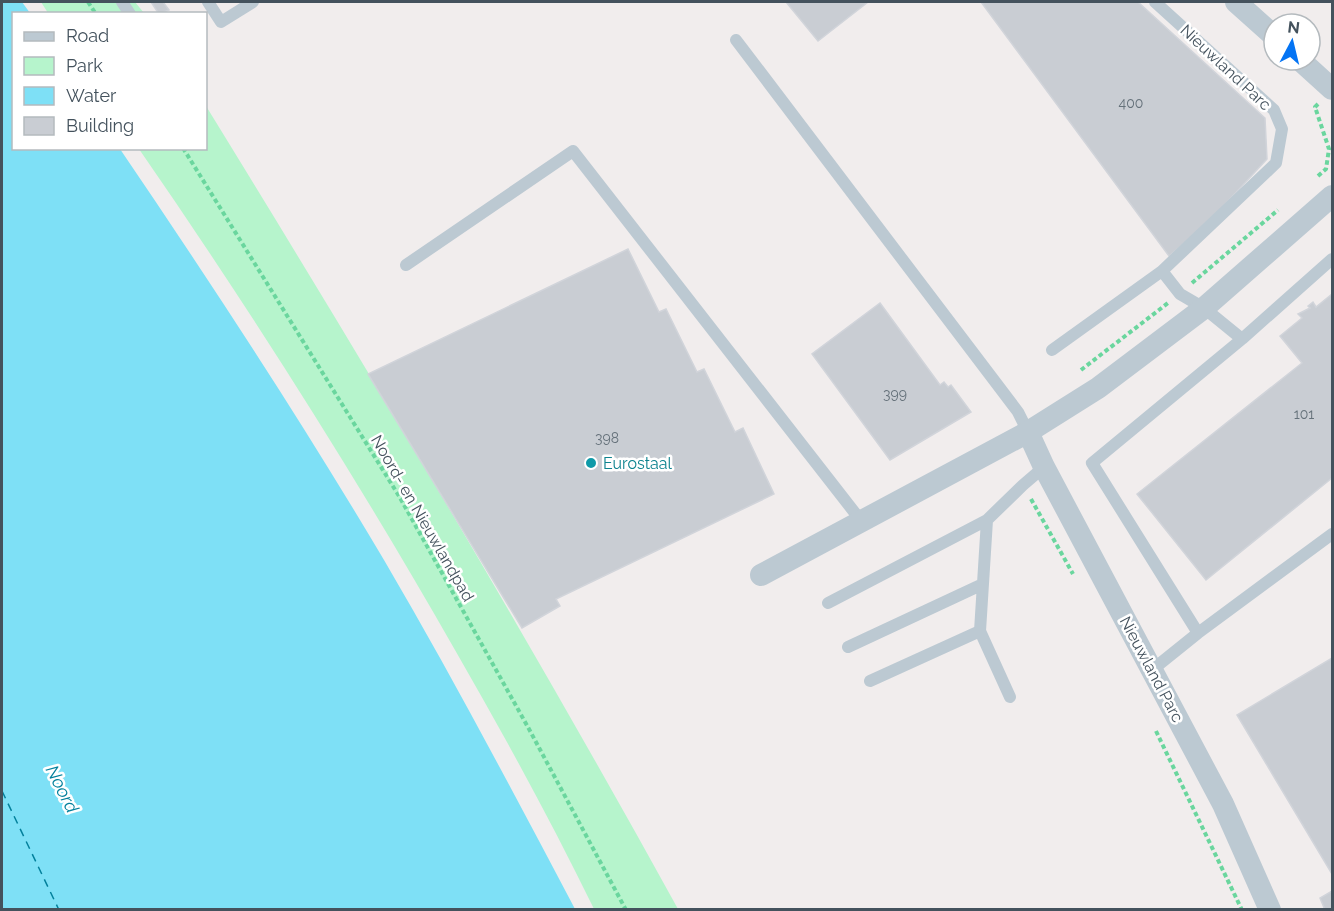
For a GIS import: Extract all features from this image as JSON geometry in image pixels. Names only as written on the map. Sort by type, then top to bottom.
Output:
[{"type":"street","points":[[1236,2],[1262,25]]},
{"type":"street","points":[[1313,72],[1331,88]]},
{"type":"street","points":[[761,575],[1028,432],[1098,388],[1204,308],[1332,196]]},
{"type":"street","name":"Nieuwland Parc","points":[[1028,432],[1044,467],[1223,804],[1270,909]]},
{"type":"lane","points":[[208,2],[221,22],[253,2]]},
{"type":"lane","name":"Nieuwland Parc","points":[[1052,350],[1162,272],[1276,163],[1282,129],[1274,110],[1155,2]]},
{"type":"lane","points":[[736,40],[1018,412],[1028,432]]},
{"type":"lane","points":[[405,265],[573,151],[862,522]]},
{"type":"lane","points":[[1198,633],[1092,463],[1242,339],[1332,259]]},
{"type":"lane","points":[[1162,272],[1180,294],[1204,308],[1242,339]]},
{"type":"lane","points":[[828,603],[987,520],[1023,484],[1044,467]]},
{"type":"lane","points":[[987,520],[980,631],[1010,697]]},
{"type":"lane","points":[[1152,670],[1332,534]]},
{"type":"lane","points":[[848,647],[983,584]]},
{"type":"lane","points":[[870,681],[980,631]]},
{"type":"path","points":[[1317,177],[1326,169],[1329,149],[1315,107],[1331,88]]},
{"type":"path","name":"Noord- en Nieuwlandpad","points":[[184,150],[399,496],[626,909]]},
{"type":"path","points":[[1079,372],[1180,294],[1280,208]]},
{"type":"path","points":[[1023,484],[1078,584]]},
{"type":"path","name":"Nieuwland Parc","points":[[1153,724],[1242,909]]},
{"type":"green space","points":[[41,2],[135,2],[143,12],[47,12]]},
{"type":"green space","points":[[207,108],[447,505],[678,909],[594,909],[509,746],[455,650],[380,522],[222,271],[140,150],[207,150]]},
{"type":"water","name":"Noord","points":[[2,2],[22,2],[29,12],[12,12],[12,150],[121,150],[255,352],[384,560],[458,690],[575,909],[2,909]]},
{"type":"building","points":[[151,2],[163,2],[169,10],[158,12]]},
{"type":"building","points":[[786,2],[868,2],[818,41]]},
{"type":"building","points":[[981,2],[1138,2],[1265,118],[1267,159],[1206,225],[1169,256]]},
{"type":"building","name":"Eurostaal","points":[[628,249],[659,312],[666,309],[697,372],[704,369],[735,432],[743,428],[774,494],[556,599],[560,606],[522,628],[368,374]]},
{"type":"building","points":[[1332,294],[1332,478],[1206,580],[1137,494],[1302,363],[1280,336],[1302,318],[1298,314],[1310,308],[1308,306],[1313,302],[1316,307]]},
{"type":"building","points":[[880,303],[940,385],[944,382],[948,387],[951,385],[971,412],[890,460],[812,354]]},
{"type":"building","points":[[1332,658],[1332,874],[1237,715]]},
{"type":"building","points":[[1332,891],[1332,910],[1325,910],[1320,898]]},
{"type":"ferry route","points":[[2,791],[59,910]]},
{"type":"place","name":"Eurostaal","points":[[591,463]]}]
